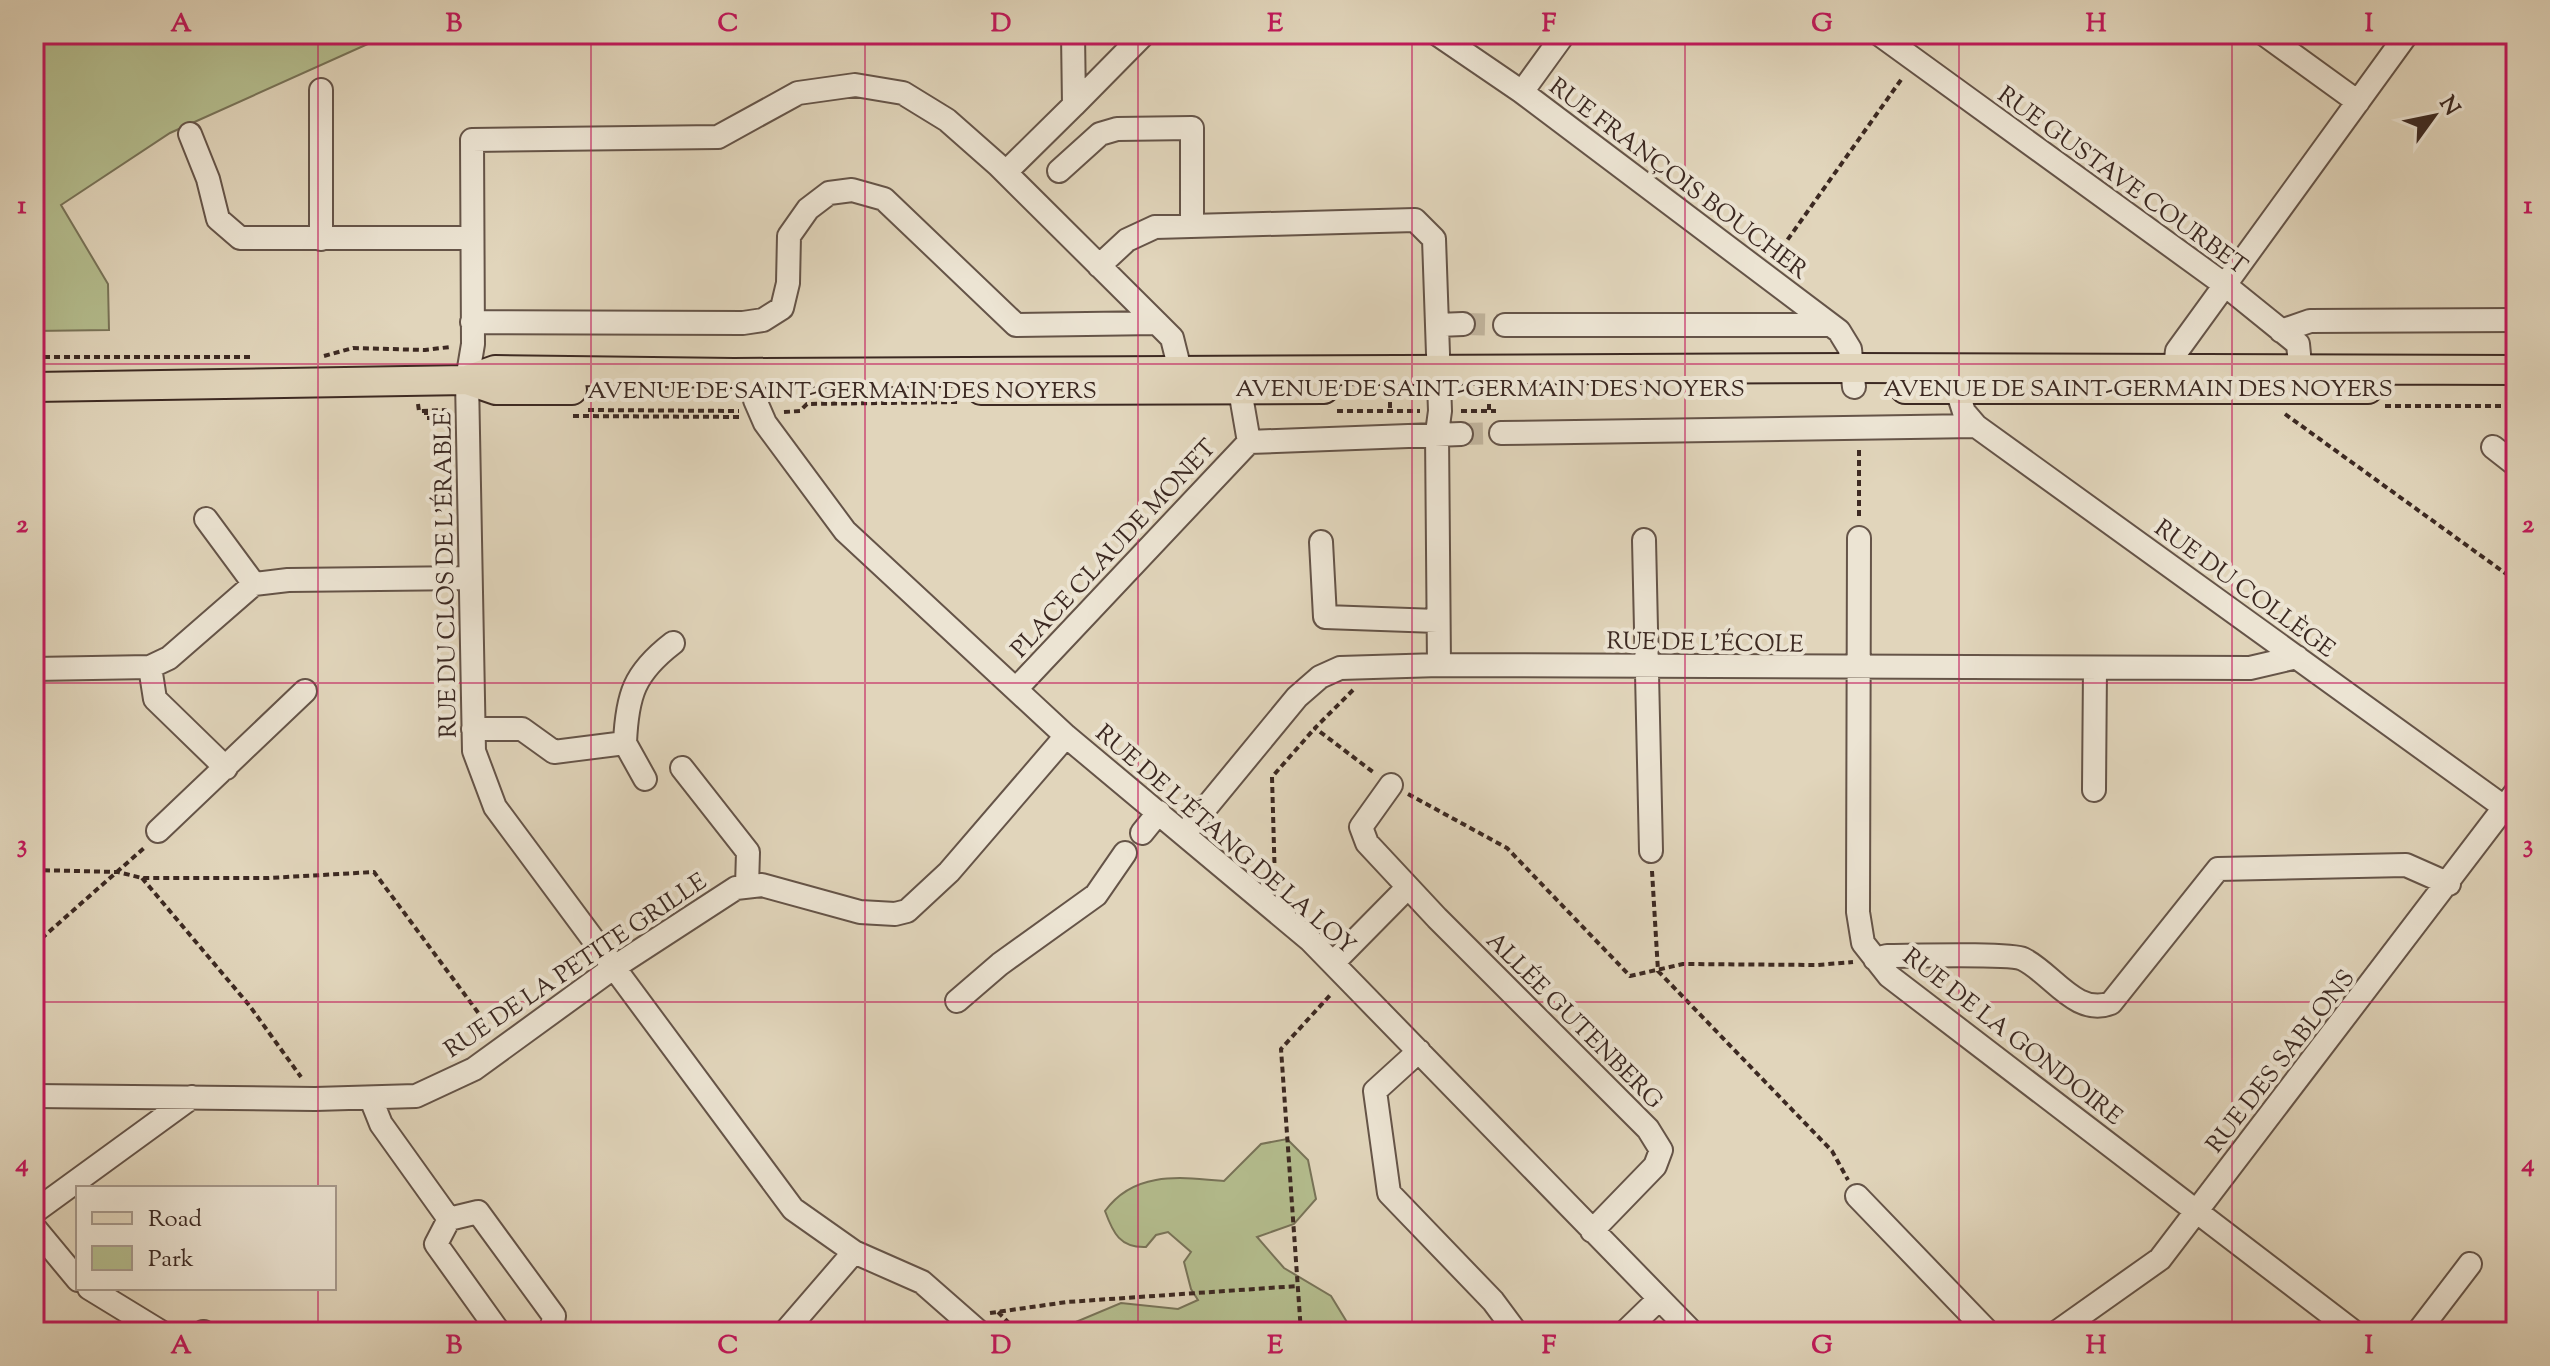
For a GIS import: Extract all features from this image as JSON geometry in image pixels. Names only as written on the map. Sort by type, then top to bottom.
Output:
[{"type":"main road","name":"AVENUE DE SAINT-GERMAIN DES NOYERS","points":[[34,387],[467,380],[495,370],[755,391],[1240,390],[1439,378]]},
{"type":"main road","name":"AVENUE DE SAINT-GERMAIN DES NOYERS","points":[[755,391],[1180,370],[1439,378],[2173,380],[2516,370]]},
{"type":"main road","name":"AVENUE DE SAINT-GERMAIN DES NOYERS","points":[[1854,378],[1957,390],[2173,380],[2274,389],[2302,378],[2516,388]]},
{"type":"street","points":[[1073,34],[1074,105]]},
{"type":"street","name":"RUE FRANÇOIS BOUCHER","points":[[1437,34],[1522,92],[1830,325],[1850,349],[1854,378]]},
{"type":"street","points":[[1522,92],[1564,34]]},
{"type":"street","name":"RUE GUSTAVE COURBET","points":[[1879,34],[2225,285],[2298,344],[2302,378]]},
{"type":"street","points":[[2264,34],[2358,102]]},
{"type":"street","points":[[2173,380],[2177,351],[2407,34]]},
{"type":"street","points":[[1131,38],[1074,105],[1006,172],[1172,338],[1180,370]]},
{"type":"street","name":"RUE DU CLOS DE L'ÉRABLE","points":[[972,1324],[922,1282],[854,1252],[793,1209],[495,807],[474,751],[473,729],[467,380],[472,333],[472,140],[718,137],[798,93],[855,85],[903,93],[947,120],[1006,172]]},
{"type":"street","points":[[321,90],[321,239]]},
{"type":"street","points":[[1059,171],[1100,134],[1117,129],[1192,128],[1192,225]]},
{"type":"street","points":[[190,134],[208,179],[218,219],[240,238],[470,238]]},
{"type":"street","points":[[472,333],[763,320],[782,308],[788,283],[789,236],[800,218],[829,193],[852,190],[884,199],[1016,325],[1157,323]]},
{"type":"street","points":[[1099,266],[1127,240],[1155,227],[1415,220],[1434,239],[1439,378],[1439,665]]},
{"type":"street","points":[[2281,331],[2310,321],[2516,320]]},
{"type":"street","points":[[1438,325],[1463,324]]},
{"type":"street","points":[[1505,325],[1830,325]]},
{"type":"street","name":"PLACE CLAUDE MONET","points":[[1240,390],[1249,442]]},
{"type":"street","name":"RUE DU COLLÈGE","points":[[1957,390],[1964,412],[1976,426],[2297,657],[2512,805]]},
{"type":"street","name":"RUE DE L'ÉTANG DE LA LOY","points":[[755,391],[799,472],[845,531],[1066,736],[1285,918],[1340,970],[1692,1332]]},
{"type":"street","points":[[1501,433],[1976,426]]},
{"type":"street","name":"PLACE CLAUDE MONET","points":[[1016,689],[1249,442],[1461,434]]},
{"type":"street","points":[[2493,447],[2516,465]]},
{"type":"street","points":[[206,519],[254,584]]},
{"type":"street","name":"RUE DE LA GONDOIRE","points":[[1859,538],[1858,912],[1863,943],[1889,976],[2354,1332]]},
{"type":"street","points":[[1644,540],[1651,851]]},
{"type":"street","points":[[1321,542],[1325,617],[1437,621]]},
{"type":"street","points":[[34,669],[150,667],[169,658],[254,584],[288,580],[470,578]]},
{"type":"street","points":[[645,779],[625,743],[627,710],[636,680],[654,658],[673,643]]},
{"type":"street","name":"RUE DE L'ÉCOLE","points":[[1185,833],[1307,686],[1340,668],[1439,665],[1861,669],[2250,668],[2297,657]]},
{"type":"street","points":[[150,667],[155,699],[226,768]]},
{"type":"street","points":[[2094,790],[2095,668]]},
{"type":"street","points":[[158,831],[305,691]]},
{"type":"street","points":[[473,729],[522,729],[554,752],[625,743]]},
{"type":"street","name":"RUE DE LA PETITE GRILLE","points":[[34,1096],[371,1099],[416,1096],[437,1088],[504,1047],[613,968],[736,888],[762,885],[860,912],[895,914],[907,911],[949,872],[1066,736]]},
{"type":"street","points":[[682,768],[748,852],[747,886]]},
{"type":"street","name":"ALLÉE GUTENBERG","points":[[1391,785],[1361,827],[1367,843],[1407,888],[1654,1136],[1661,1150],[1655,1166],[1592,1231]]},
{"type":"street","name":"RUE DES SABLONS","points":[[2057,1332],[2160,1259],[2512,805]]},
{"type":"street","points":[[1142,833],[1159,812]]},
{"type":"street","points":[[957,1001],[1000,964],[1096,895],[1125,853]]},
{"type":"street","points":[[1875,959],[1887,956],[2021,957],[2081,1003],[2099,1008],[2111,1003],[2218,869],[2406,865],[2449,884]]},
{"type":"street","points":[[1340,970],[1407,888]]},
{"type":"street","points":[[1419,1051],[1375,1091],[1389,1193],[1493,1301],[1516,1332]]},
{"type":"street","points":[[34,1212],[192,1097]]},
{"type":"street","points":[[371,1099],[381,1124],[449,1219]]},
{"type":"street","points":[[1857,1196],[1988,1332]]},
{"type":"street","points":[[499,1332],[436,1244],[449,1219],[478,1212],[554,1316],[551,1332]]},
{"type":"street","points":[[34,1227],[76,1278]]},
{"type":"street","points":[[785,1332],[854,1252]]},
{"type":"street","points":[[2418,1332],[2470,1264]]},
{"type":"street","points":[[92,1290],[161,1332]]},
{"type":"street","points":[[1625,1332],[1659,1299]]},
{"type":"path","points":[[1763,274],[1934,34]]},
{"type":"path","points":[[310,356],[325,356],[353,348],[425,350],[472,333]]},
{"type":"path","points":[[34,357],[264,357]]},
{"type":"path","points":[[2274,389],[2276,407],[2516,581]]},
{"type":"path","points":[[569,409],[755,391],[800,411],[807,404],[965,402]]},
{"type":"path","points":[[1859,428],[1859,538]]},
{"type":"path","points":[[1285,918],[1295,909],[1275,883],[1272,777],[1364,679],[1363,666]]},
{"type":"path","points":[[1315,728],[1391,785],[1507,848],[1630,976],[1683,964],[1818,965],[1875,959]]},
{"type":"path","points":[[34,945],[118,872],[158,831]]},
{"type":"path","points":[[1651,851],[1658,971],[1832,1151],[1857,1196]]},
{"type":"path","points":[[34,870],[118,872],[142,878],[269,878],[374,872],[504,1047]]},
{"type":"path","points":[[142,878],[249,1005],[315,1099]]},
{"type":"path","points":[[1301,1332],[1281,1049],[1340,970]]},
{"type":"path","points":[[972,1324],[998,1312],[1067,1302],[1298,1286]]},
{"type":"path","points":[[998,1312],[1018,1332]]},
{"type":"green space","points":[[34,34],[390,34],[170,133],[61,205],[108,284],[109,330],[34,331]]},
{"type":"green space","points":[[1287,1139],[1308,1160],[1316,1199],[1294,1224],[1257,1237],[1284,1268],[1331,1296],[1353,1332],[1052,1332],[1121,1303],[1178,1309],[1198,1300],[1191,1289],[1184,1262],[1191,1252],[1168,1232],[1156,1235],[1146,1247],[1130,1245],[1119,1238],[1105,1211],[1117,1198],[1144,1183],[1174,1178],[1224,1181],[1261,1144]]},
{"type":"tunnel","points":[[1463,324],[1505,325]]},
{"type":"tunnel","points":[[1461,434],[1501,433]]}]
